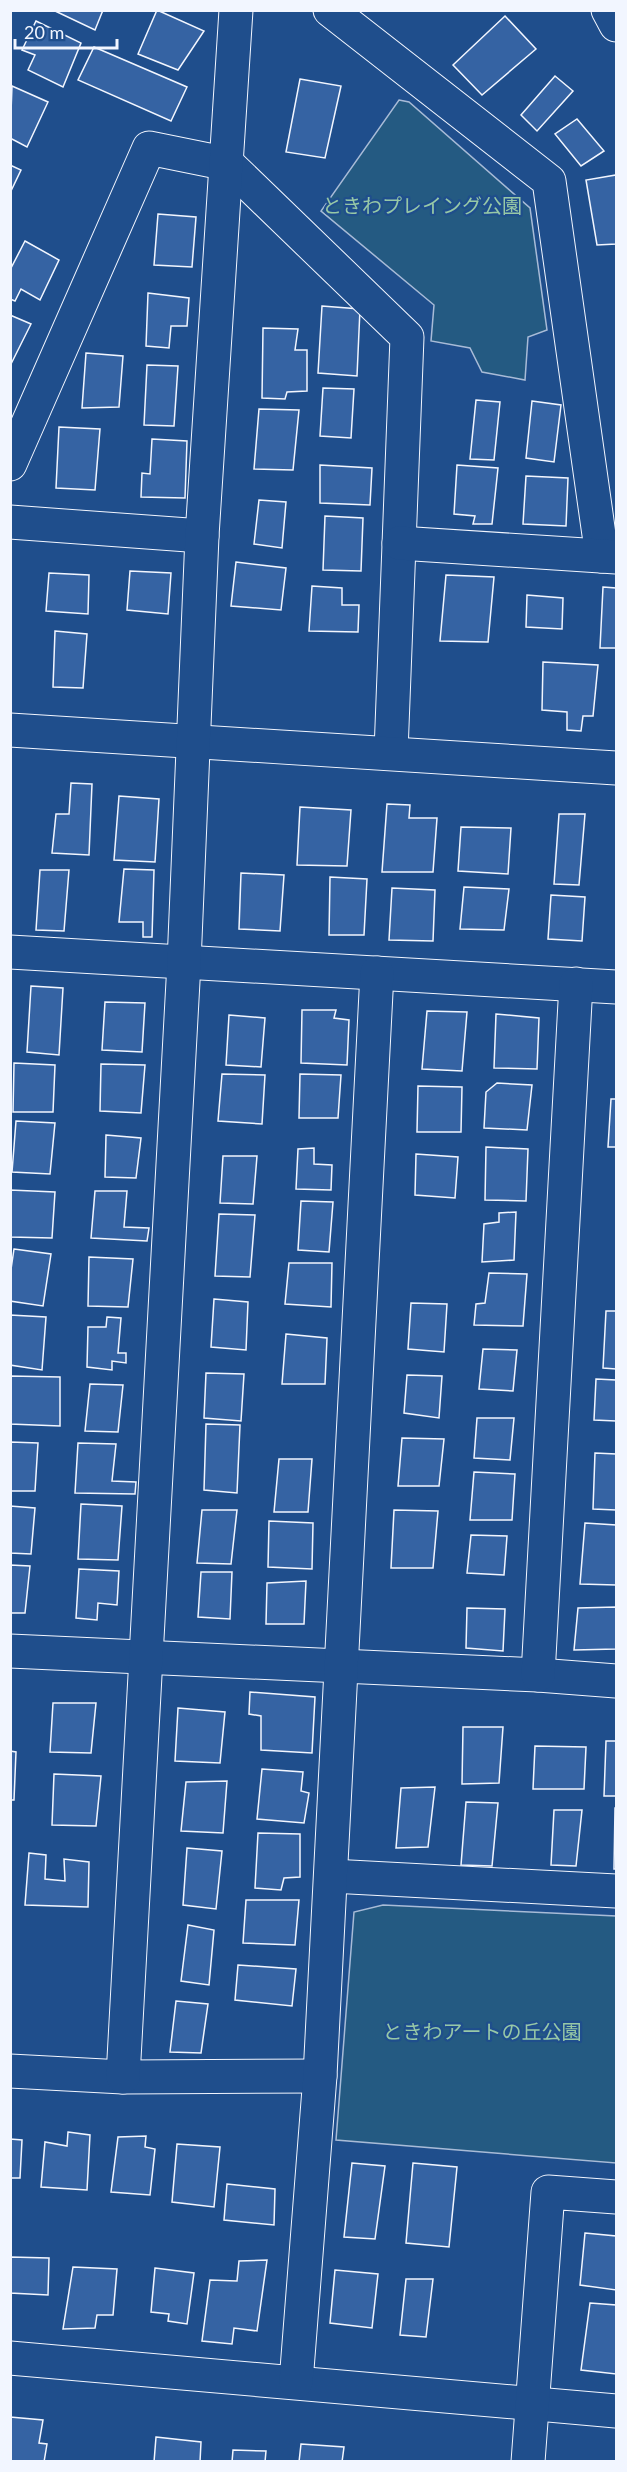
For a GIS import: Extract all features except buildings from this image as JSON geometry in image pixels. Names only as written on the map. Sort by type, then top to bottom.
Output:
[{"type":"street","points":[[123,2077],[184,963],[202,536],[228,164],[236,10]]},
{"type":"street","points":[[330,10],[549,181],[609,557],[399,543]]},
{"type":"street","points":[[608,10],[616,25]]},
{"type":"street","points":[[10,464],[149,148],[228,164],[407,338],[391,752]]},
{"type":"street","points":[[10,522],[202,536]]},
{"type":"street","points":[[10,730],[391,752],[616,768]]},
{"type":"street","points":[[10,952],[616,987]]},
{"type":"street","points":[[296,2382],[320,2076],[377,973]]},
{"type":"street","points":[[538,1675],[576,984]]},
{"type":"street","points":[[10,1651],[538,1675],[616,1681]]},
{"type":"street","points":[[331,1876],[616,1891]]},
{"type":"street","points":[[10,2071],[123,2077],[320,2076]]},
{"type":"street","points":[[528,2462],[548,2192],[616,2197]]},
{"type":"street","points":[[10,2358],[616,2411]]},
{"type":"green space","name":"ときわプレイング公園","points":[[399,100],[409,102],[530,208],[547,330],[528,337],[525,380],[482,372],[470,348],[431,341],[434,305],[321,211]]},
{"type":"green space","name":"ときわアートの丘公園","points":[[383,1905],[616,1916],[616,2163],[336,2140],[354,1912]]}]
